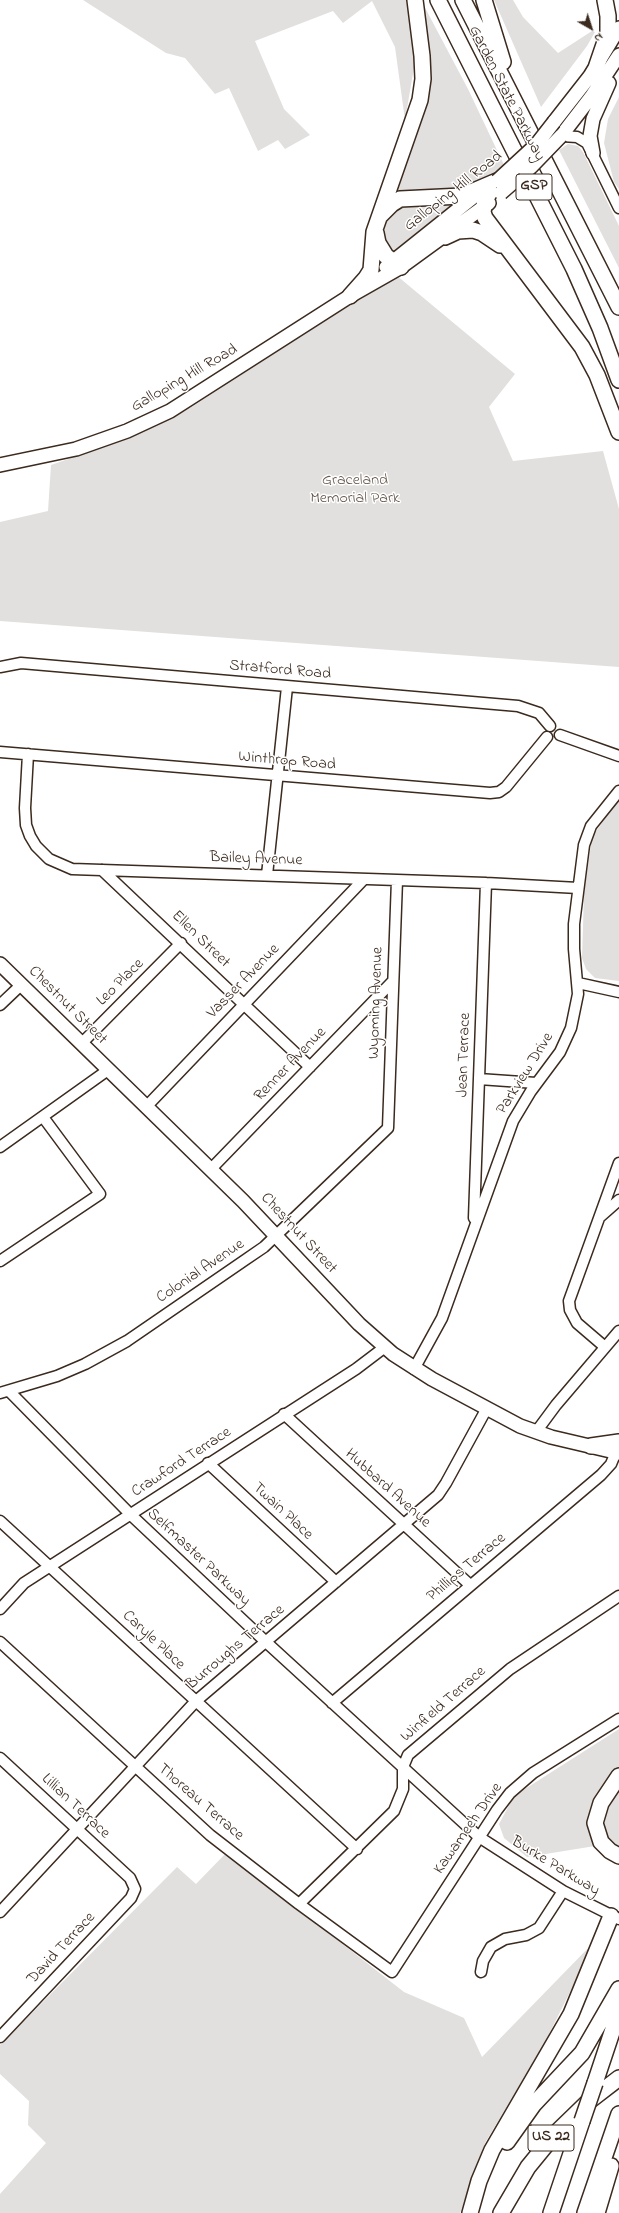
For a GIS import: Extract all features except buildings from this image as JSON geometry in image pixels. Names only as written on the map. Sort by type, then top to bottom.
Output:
[{"type":"highway","points":[[350,296],[371,270],[377,222],[412,127],[421,94],[422,56],[414,0]]},
{"type":"highway","name":"Garden State Parkway","points":[[438,0],[574,269],[600,328],[619,380]]},
{"type":"highway","name":"Garden State Parkway","points":[[464,0],[619,307]]},
{"type":"highway","points":[[484,0],[520,110]]},
{"type":"highway","points":[[597,65],[608,33],[608,16],[605,0]]},
{"type":"highway","points":[[397,265],[378,243],[377,222],[392,204],[400,199],[462,196],[499,187]]},
{"type":"highway","points":[[499,187],[485,200],[483,208],[487,222],[516,261],[560,315],[582,347],[597,376],[619,432]]},
{"type":"highway","points":[[444,237],[463,230],[478,231],[496,242],[516,261]]},
{"type":"highway","points":[[591,1446],[618,1449]]},
{"type":"highway","points":[[619,1776],[600,1803],[595,1823],[600,1842],[610,1852],[619,1856]]},
{"type":"highway","points":[[470,2213],[479,2181],[492,2150],[571,2014],[615,1917]]},
{"type":"highway","points":[[473,2213],[492,2169],[509,2137],[534,2104],[582,2053],[619,1989]]},
{"type":"highway","points":[[551,2213],[619,2011]]},
{"type":"highway","name":"US 22","points":[[501,2213],[528,2167],[555,2134],[588,2102],[619,2078]]},
{"type":"highway","points":[[586,2213],[619,2114]]},
{"type":"highway","points":[[597,2213],[608,2180],[619,2130]]},
{"type":"main road","name":"Galloping Hill Road","points":[[499,187],[554,122],[597,65],[619,28]]},
{"type":"main road","name":"Galloping Hill Road","points":[[397,265],[481,191],[499,187],[532,166],[561,136],[591,97],[619,55]]},
{"type":"main road","points":[[593,153],[590,140],[593,119],[619,61]]},
{"type":"main road","points":[[536,145],[546,140],[561,136]]},
{"type":"main road","name":"Galloping Hill Road","points":[[0,465],[76,450],[126,431],[170,411],[397,265],[444,237],[483,208]]},
{"type":"main road","name":"Chestnut Street","points":[[0,964],[211,1169],[359,1324],[385,1348],[414,1369],[536,1432],[591,1446]]},
{"type":"street","points":[[561,136],[581,139],[587,144],[593,153],[619,208]]},
{"type":"street","name":"Stratford Road","points":[[0,666],[21,663],[518,706],[539,713],[550,726]]},
{"type":"street","points":[[267,875],[287,687]]},
{"type":"street","points":[[550,726],[559,728],[560,735],[554,740],[547,737],[546,731],[550,726]]},
{"type":"street","points":[[560,735],[619,756]]},
{"type":"street","name":"Winthrop Road","points":[[0,752],[494,793],[506,787],[547,737]]},
{"type":"street","name":"Bailey Avenue","points":[[28,754],[25,818],[33,841],[45,856],[60,865],[78,870],[267,875],[578,888]]},
{"type":"street","name":"Parkview Drive","points":[[414,1369],[439,1324],[509,1130],[521,1106],[536,1083],[556,1058],[569,1035],[577,1008],[578,983],[574,942],[578,888],[588,832],[619,791]]},
{"type":"street","name":"Ellen Street","points":[[102,870],[310,1067]]},
{"type":"street","name":"Vasser Avenue","points":[[146,1107],[364,879]]},
{"type":"street","name":"Wyoming Avenue","points":[[388,1128],[397,880]]},
{"type":"street","name":"Jean Terrace","points":[[473,1229],[486,883]]},
{"type":"street","name":"Leo Place","points":[[81,1044],[181,944]]},
{"type":"street","name":"Renner Avenue","points":[[211,1169],[393,981]]},
{"type":"street","points":[[578,983],[619,992]]},
{"type":"street","points":[[0,1005],[21,984]]},
{"type":"street","points":[[0,1147],[108,1070]]},
{"type":"street","points":[[479,1079],[536,1083]]},
{"type":"street","points":[[0,1261],[100,1194],[42,1117]]},
{"type":"street","name":"Colonial Avenue","points":[[4,1392],[71,1370],[127,1341],[264,1247],[388,1128]]},
{"type":"street","points":[[605,1347],[577,1323],[569,1305],[572,1291],[619,1163]]},
{"type":"street","points":[[597,1222],[606,1210],[619,1200]]},
{"type":"street","points":[[536,1432],[556,1405],[619,1330]]},
{"type":"street","name":"Crawford Terrace","points":[[0,1609],[24,1583],[360,1366],[385,1348]]},
{"type":"street","name":"Selfmaster Parkway","points":[[4,1392],[131,1515],[266,1642],[479,1837]]},
{"type":"street","name":"Burroughs Terrace","points":[[0,1912],[196,1701],[441,1491],[487,1408]]},
{"type":"street","name":"Hubbard Avenue","points":[[284,1414],[470,1585]]},
{"type":"street","name":"Phillips Terrace","points":[[332,1703],[601,1474],[611,1464],[618,1449]]},
{"type":"street","name":"Twain Place","points":[[208,1463],[336,1582]]},
{"type":"street","name":"Caryle Place","points":[[0,1521],[357,1849]]},
{"type":"street","name":"Winfield Terrace","points":[[299,1904],[357,1849],[394,1811],[404,1784],[403,1767],[408,1756],[503,1674],[619,1596]]},
{"type":"street","name":"Thoreau Terrace","points":[[0,1642],[210,1835],[299,1904],[392,1972]]},
{"type":"street","name":"Kawameeh Drive","points":[[392,1972],[505,1798],[521,1782],[619,1720]]},
{"type":"street","name":"Lillian Terrace","points":[[1,1761],[130,1878]]},
{"type":"street","name":"Burke Parkway","points":[[479,1837],[563,1891],[615,1917]]},
{"type":"street","name":"David Terrace","points":[[0,2037],[131,1898],[135,1889],[130,1878]]},
{"type":"street","points":[[481,1972],[483,1961],[491,1947],[505,1939],[526,1935],[539,1928],[563,1891]]},
{"type":"green space","points":[[83,0],[406,0],[416,56],[405,120],[395,47],[372,1],[343,23],[333,11],[255,41],[284,109],[310,135],[285,149],[278,140],[258,151],[229,88],[215,94],[185,58],[166,53]]},
{"type":"green space","points":[[494,0],[513,0],[523,17],[558,53],[592,31],[595,32],[587,46],[541,107]]},
{"type":"green space","points":[[422,2],[468,89],[504,165],[482,185],[465,191],[393,195],[424,108]]},
{"type":"green space","points":[[619,97],[619,189],[614,182],[604,143],[608,119]]},
{"type":"green space","points":[[568,144],[578,146],[583,152],[619,226],[619,268],[559,150]]},
{"type":"green space","points":[[455,201],[454,205],[394,254],[385,241],[382,231],[384,220],[394,206]]},
{"type":"green space","name":"Graceland Memorial Park","points":[[396,275],[515,374],[489,407],[513,461],[603,451],[619,509],[619,667],[0,621],[0,522],[48,511],[51,465],[126,439],[190,408]]},
{"type":"green space","points":[[619,799],[619,981],[595,978],[586,969],[582,958],[584,894],[592,837]]},
{"type":"green space","points":[[619,1729],[619,1849],[595,1846],[527,1857],[504,1838],[499,1824],[514,1796]]},
{"type":"green space","points":[[226,1853],[404,1992],[464,2018],[482,2057],[596,1940],[543,2046],[485,2143],[460,2213],[0,2213],[0,2194],[46,2143],[28,2125],[29,2101],[0,2074],[0,2045],[177,1867],[196,1884]]}]
